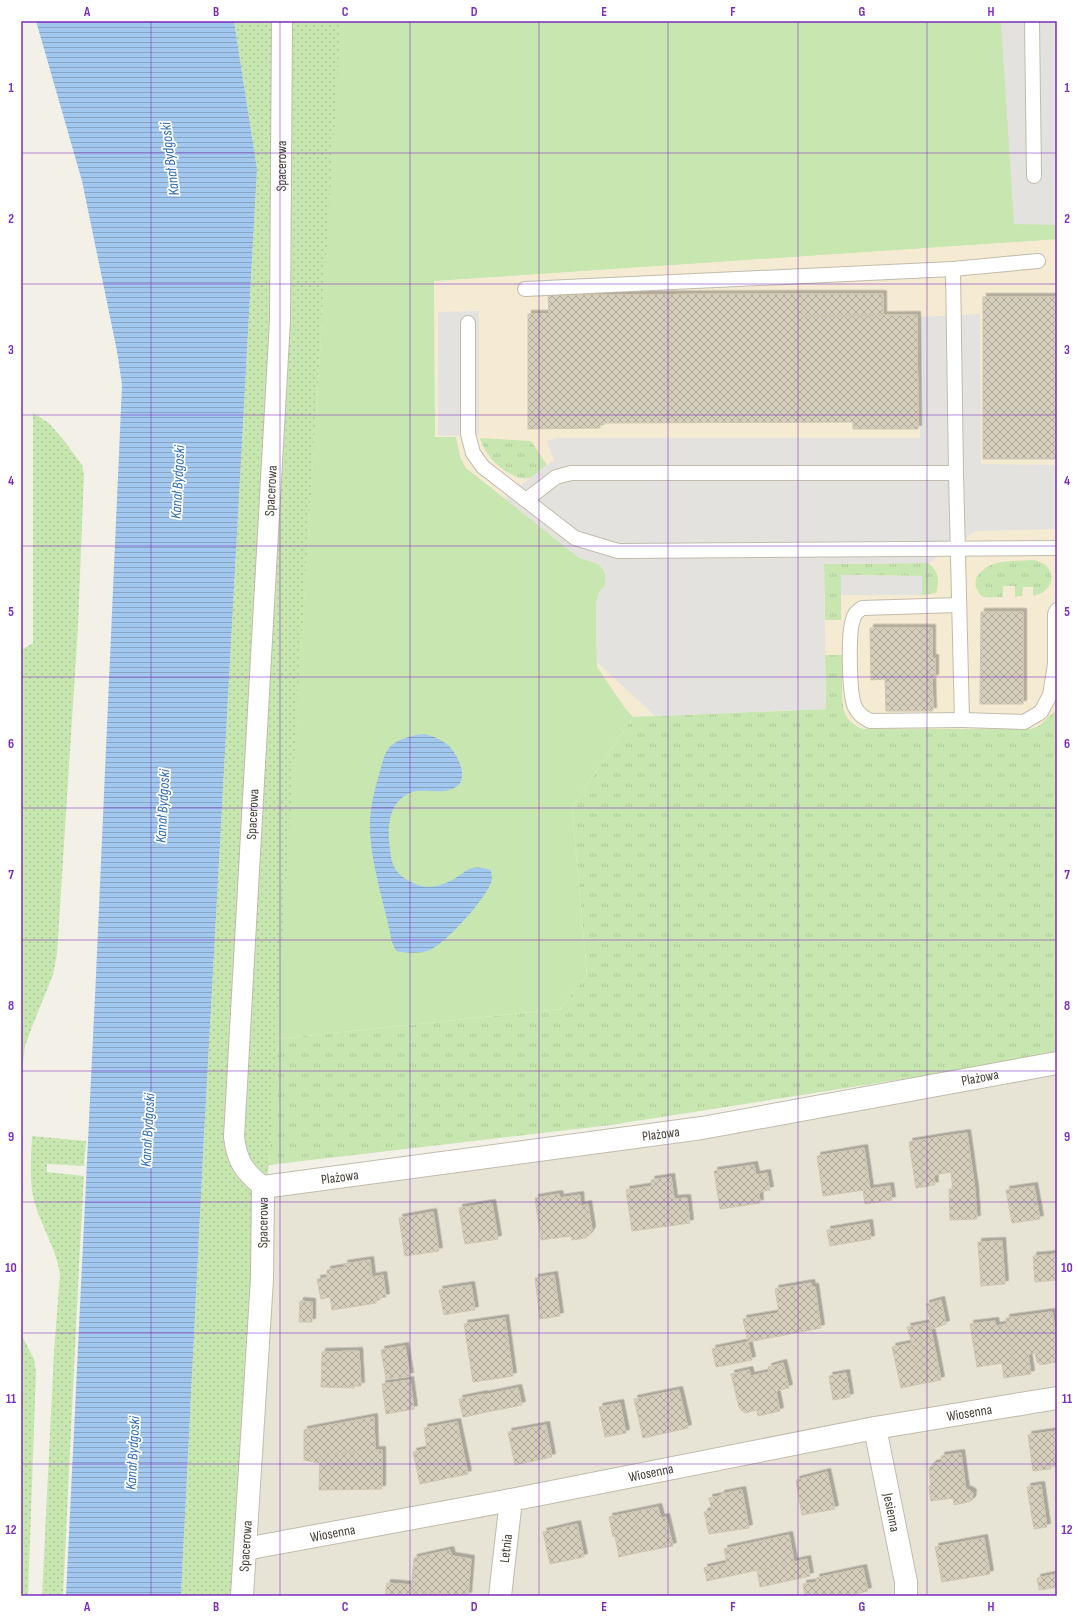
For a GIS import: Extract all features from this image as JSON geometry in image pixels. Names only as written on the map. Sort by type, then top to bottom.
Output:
[{"type":"street","name":"Spacerowa","points":[[242,1596],[262,1279],[262,1187],[246,1172],[240,1163],[235,1151],[234,1137],[280,320],[282,21]]},
{"type":"street","name":"Plażowa","points":[[262,1187],[702,1128],[1057,1063]]},
{"type":"street","name":"Wiosenna","points":[[245,1550],[511,1500],[875,1428],[1057,1398]]},
{"type":"street","name":"Jesienna","points":[[875,1428],[906,1582],[906,1596]]},
{"type":"street","name":"Letnia","points":[[500,1596],[511,1500]]},
{"type":"lane","points":[[1032,21],[1034,176]]},
{"type":"lane","points":[[525,289],[953,269],[1038,261]]},
{"type":"lane","points":[[953,269],[962,720]]},
{"type":"lane","points":[[468,323],[468,434],[473,453],[483,467],[575,538],[618,551],[1057,548]]},
{"type":"lane","points":[[526,500],[556,477],[571,473],[956,473]]},
{"type":"lane","points":[[959,604],[862,608],[856,613],[852,621],[851,636],[851,696],[854,706],[861,716],[870,721],[962,720],[1024,722],[1041,712],[1050,695],[1055,664],[1055,614],[1057,610]]},
{"type":"shaded area","points":[[1001,21],[1057,21],[1057,225],[1014,224]]},
{"type":"shaded area","points":[[1057,239],[1057,741],[878,745],[826,709],[633,717],[625,708],[597,667],[596,604],[530,518],[466,468],[460,457],[456,437],[435,437],[434,281]]},
{"type":"shaded area","points":[[479,311],[479,435],[438,436],[438,312]]},
{"type":"shaded area","points":[[980,314],[981,464],[1057,465],[1057,529],[976,531],[928,563],[824,564],[826,709],[655,716],[597,662],[596,604],[599,593],[605,585],[605,573],[599,564],[579,558],[504,498],[554,460],[547,441],[557,438],[920,438],[920,317]]},
{"type":"shaded area","points":[[841,575],[922,576],[922,595],[841,595]]},
{"type":"shaded area","points":[[1057,1066],[1057,1596],[244,1596],[263,1187]]},
{"type":"green space","points":[[234,21],[1057,21],[1057,239],[324,288],[269,1165],[249,1303],[231,1596],[181,1596],[204,1136],[257,169]]},
{"type":"green space","points":[[341,21],[1057,21],[1057,239],[434,281],[435,437],[456,437],[460,457],[466,468],[579,557],[599,564],[605,573],[605,585],[599,593],[596,604],[597,667],[625,708],[633,717],[572,807],[587,975],[560,1009],[276,1039]]},
{"type":"green space","points":[[33,413],[49,423],[66,443],[82,465],[84,474],[78,626],[57,954],[53,975],[25,1046],[21,1080],[21,650],[33,643]]},
{"type":"green space","points":[[480,438],[531,441],[547,465],[531,478],[517,477],[498,466],[493,461],[485,450]]},
{"type":"green space","points":[[1034,560],[1048,567],[1051,573],[1052,578],[1050,584],[1041,593],[1033,596],[1033,587],[1023,587],[1022,596],[1015,597],[1015,586],[1003,586],[1003,597],[984,597],[979,593],[975,582],[978,574],[985,568],[1003,562]]},
{"type":"green space","points":[[928,563],[932,566],[938,576],[936,593],[922,595],[922,576],[841,575],[841,620],[825,620],[824,564]]},
{"type":"green space","points":[[825,655],[842,655],[843,707],[851,722],[863,729],[1031,729],[1039,726],[1057,709],[1057,1055],[611,1125],[269,1165],[276,1039],[560,1009],[587,975],[572,807],[633,717],[826,709]]},
{"type":"green space","points":[[32,1136],[86,1141],[84,1166],[47,1164],[47,1172],[84,1176],[63,1596],[42,1596],[54,1352],[60,1274],[52,1246],[40,1219],[32,1193]]},
{"type":"green space","points":[[21,1334],[34,1359],[36,1371],[28,1596],[21,1596]]},
{"type":"water","name":"Kanał Bydgoski","points":[[36,21],[234,21],[257,169],[204,1136],[181,1596],[66,1596],[96,975],[122,385],[117,351],[82,181]]},
{"type":"water","points":[[424,734],[440,740],[452,749],[458,760],[462,777],[457,786],[447,791],[412,792],[404,796],[398,802],[394,808],[389,824],[389,841],[394,867],[404,878],[415,884],[427,887],[445,883],[473,868],[491,870],[492,879],[489,887],[475,907],[446,938],[430,950],[418,953],[409,953],[396,951],[392,942],[373,860],[370,818],[376,784],[386,752],[391,746],[400,740]]},
{"type":"building","points":[[802,294],[803,316],[917,315],[918,429],[853,429],[853,422],[600,423],[600,428],[528,429],[528,314],[549,314],[548,295]]},
{"type":"building","points":[[802,294],[883,294],[883,315],[803,316]]},
{"type":"building","points":[[983,297],[1057,297],[1057,459],[983,459]]},
{"type":"building","points":[[981,612],[1023,612],[1023,704],[980,704]]},
{"type":"building","points":[[870,628],[932,628],[932,658],[935,658],[935,678],[932,678],[933,711],[886,711],[885,679],[871,680]]},
{"type":"building","points":[[967,1133],[975,1190],[977,1219],[950,1220],[949,1189],[953,1189],[946,1136]]},
{"type":"building","points":[[946,1136],[951,1172],[934,1175],[935,1185],[916,1188],[909,1142]]},
{"type":"building","points":[[864,1148],[870,1189],[823,1196],[817,1156]]},
{"type":"building","points":[[754,1165],[756,1175],[767,1173],[770,1190],[759,1192],[760,1203],[720,1209],[714,1171]]},
{"type":"building","points":[[671,1177],[674,1199],[687,1198],[690,1223],[632,1231],[626,1190],[652,1186],[651,1180]]},
{"type":"building","points":[[890,1186],[892,1200],[865,1204],[863,1190]]},
{"type":"building","points":[[1034,1186],[1040,1219],[1012,1223],[1006,1190]]},
{"type":"building","points":[[559,1194],[560,1198],[580,1195],[581,1206],[588,1204],[592,1230],[586,1238],[572,1240],[571,1236],[541,1240],[535,1198]]},
{"type":"building","points":[[492,1203],[498,1239],[465,1244],[459,1208]]},
{"type":"building","points":[[433,1212],[439,1251],[405,1256],[399,1218]]},
{"type":"building","points":[[869,1223],[871,1239],[830,1246],[827,1230]]},
{"type":"building","points":[[1002,1241],[1005,1284],[981,1286],[978,1242]]},
{"type":"building","points":[[1057,1254],[1057,1280],[1035,1282],[1033,1256]]},
{"type":"building","points":[[370,1260],[372,1277],[383,1275],[386,1297],[376,1299],[376,1303],[332,1310],[330,1297],[321,1299],[317,1279],[327,1278],[327,1270],[345,1267],[344,1264]]},
{"type":"building","points":[[554,1275],[560,1316],[540,1319],[535,1278]]},
{"type":"building","points":[[811,1283],[812,1287],[815,1287],[821,1328],[748,1342],[743,1319],[779,1313],[775,1289]]},
{"type":"building","points":[[471,1285],[475,1310],[460,1312],[457,1287]]},
{"type":"building","points":[[457,1287],[460,1312],[444,1315],[439,1290]]},
{"type":"building","points":[[941,1300],[946,1324],[932,1329],[926,1304]]},
{"type":"building","points":[[300,1301],[312,1302],[312,1322],[299,1322]]},
{"type":"building","points":[[1052,1312],[1057,1340],[1057,1362],[1041,1365],[1037,1362],[1035,1353],[1028,1354],[1031,1374],[1016,1376],[1006,1318]]},
{"type":"building","points":[[505,1318],[513,1376],[473,1382],[464,1324]]},
{"type":"building","points":[[995,1321],[996,1326],[1007,1324],[1016,1376],[1004,1378],[1002,1363],[977,1367],[970,1324]]},
{"type":"building","points":[[929,1323],[933,1339],[912,1343],[907,1327]]},
{"type":"building","points":[[933,1339],[941,1380],[920,1384],[912,1343]]},
{"type":"building","points":[[748,1342],[752,1360],[716,1367],[712,1349]]},
{"type":"building","points":[[912,1343],[920,1384],[901,1388],[892,1347]]},
{"type":"building","points":[[405,1346],[410,1376],[386,1379],[381,1350]]},
{"type":"building","points":[[359,1351],[361,1386],[354,1386],[354,1388],[321,1387],[322,1352]]},
{"type":"building","points":[[783,1363],[789,1388],[776,1391],[780,1411],[758,1416],[757,1410],[745,1413],[742,1411],[739,1407],[731,1374],[749,1370],[751,1376],[769,1372],[768,1367]]},
{"type":"building","points":[[846,1373],[850,1397],[833,1400],[829,1376]]},
{"type":"building","points":[[410,1380],[414,1409],[386,1414],[382,1384]]},
{"type":"building","points":[[518,1388],[522,1405],[487,1412],[484,1395]]},
{"type":"building","points":[[679,1390],[688,1428],[643,1438],[634,1399]]},
{"type":"building","points":[[484,1394],[487,1412],[463,1417],[459,1399]]},
{"type":"building","points":[[620,1403],[626,1433],[605,1437],[599,1407]]},
{"type":"building","points":[[374,1417],[375,1450],[320,1454],[319,1463],[304,1460],[304,1430]]},
{"type":"building","points":[[457,1422],[468,1474],[420,1484],[413,1452],[427,1449],[424,1428]]},
{"type":"building","points":[[546,1425],[552,1457],[515,1465],[508,1432]]},
{"type":"building","points":[[1057,1431],[1057,1466],[1051,1466],[1051,1469],[1033,1471],[1028,1435]]},
{"type":"building","points":[[382,1450],[382,1489],[319,1490],[320,1454],[356,1453],[356,1451]]},
{"type":"building","points":[[961,1453],[966,1490],[973,1493],[972,1500],[954,1505],[953,1498],[931,1501],[929,1486],[931,1486],[930,1467],[933,1464],[942,1462],[941,1456]]},
{"type":"building","points":[[827,1472],[835,1509],[802,1515],[796,1480]]},
{"type":"building","points":[[1041,1485],[1047,1527],[1034,1529],[1027,1487]]},
{"type":"building","points":[[742,1490],[749,1528],[709,1534],[704,1512],[712,1511],[709,1498]]},
{"type":"building","points":[[658,1507],[661,1518],[666,1517],[673,1546],[641,1552],[634,1512]]},
{"type":"building","points":[[634,1512],[641,1552],[619,1557],[615,1536],[613,1537],[609,1517]]},
{"type":"building","points":[[577,1524],[584,1557],[550,1564],[543,1532]]},
{"type":"building","points":[[789,1535],[794,1562],[707,1581],[704,1568],[727,1563],[724,1549]]},
{"type":"building","points":[[984,1538],[990,1574],[942,1582],[935,1547]]},
{"type":"building","points":[[450,1550],[452,1556],[471,1559],[468,1596],[411,1591],[414,1558]]},
{"type":"building","points":[[807,1559],[810,1576],[760,1587],[757,1570]]},
{"type":"building","points":[[863,1568],[868,1591],[851,1595],[852,1596],[805,1596],[803,1584],[817,1582],[816,1578]]},
{"type":"building","points":[[1057,1574],[1057,1587],[1039,1590],[1037,1578]]},
{"type":"building","points":[[387,1583],[412,1585],[412,1596],[385,1596]]},
{"type":"building","points":[[413,1591],[449,1594],[449,1596],[412,1596]]}]
